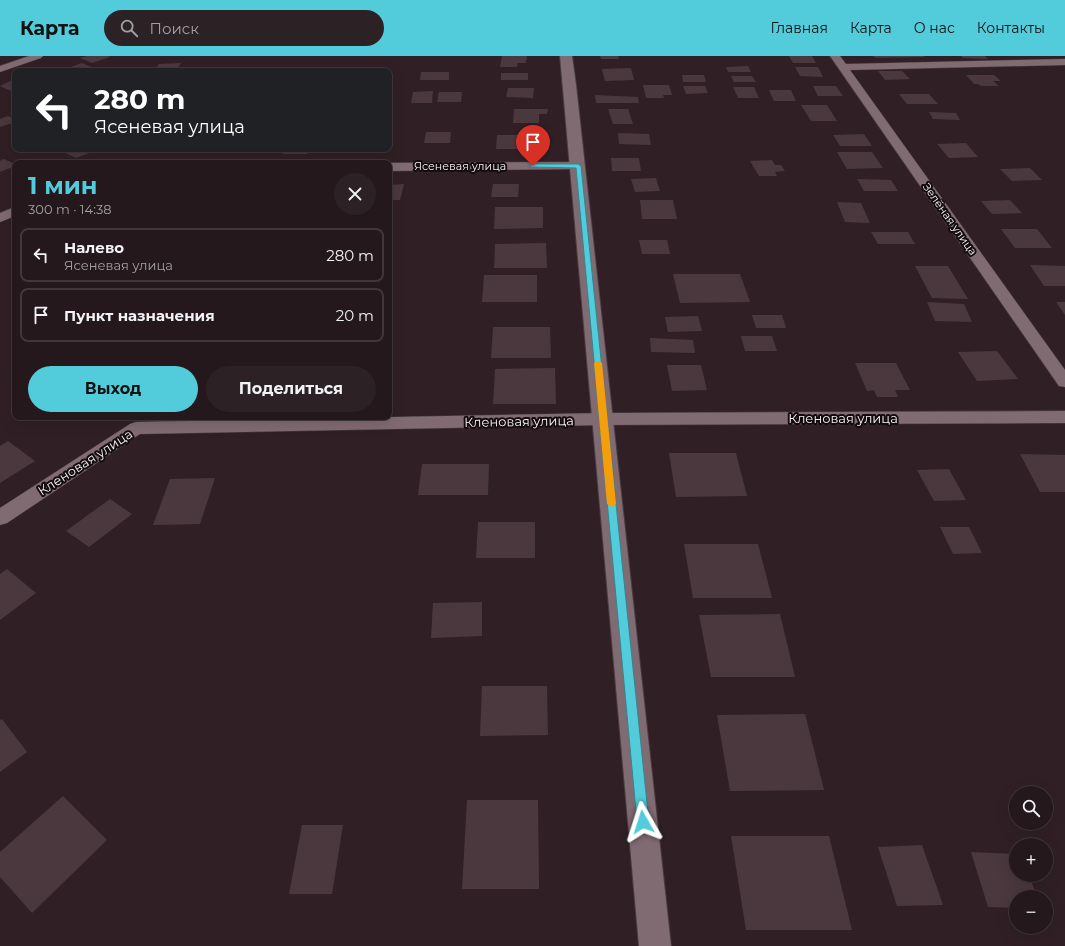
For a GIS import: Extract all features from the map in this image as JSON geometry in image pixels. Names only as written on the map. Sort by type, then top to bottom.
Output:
[{"type":"street","points":[[0,69],[38,56]]},
{"type":"street","points":[[566,56],[604,419],[655,946]]},
{"type":"street","points":[[838,61],[1065,62]]},
{"type":"street","name":"Зелёная улица","points":[[838,61],[1065,382]]},
{"type":"street","name":"Ясеневая улица","points":[[392,167],[578,166]]},
{"type":"street","points":[[0,218],[12,212]]},
{"type":"street","name":"Кленовая улица","points":[[0,518],[136,428],[604,419],[1065,417]]},
{"type":"building","points":[[87,56],[110,57],[92,63],[80,58]]},
{"type":"building","points":[[502,56],[527,56],[526,63],[518,63],[517,67],[500,67]]},
{"type":"building","points":[[600,56],[618,56],[619,59],[601,59]]},
{"type":"building","points":[[789,56],[812,56],[816,63],[793,63]]},
{"type":"building","points":[[873,56],[923,56],[925,57],[876,58]]},
{"type":"building","points":[[961,56],[985,56],[988,59],[963,58]]},
{"type":"building","points":[[82,63],[94,68],[68,68]]},
{"type":"building","points":[[181,63],[178,68],[156,68],[159,64]]},
{"type":"building","points":[[748,66],[751,72],[728,72],[726,67]]},
{"type":"building","points":[[295,67],[314,67],[314,68]]},
{"type":"building","points":[[795,67],[818,67],[823,77],[800,76]]},
{"type":"building","points":[[631,68],[634,80],[605,81],[602,69]]},
{"type":"building","points":[[878,71],[902,71],[910,79],[885,80]]},
{"type":"building","points":[[421,72],[449,72],[449,80],[420,80]]},
{"type":"building","points":[[501,73],[528,73],[528,80],[501,80]]},
{"type":"building","points":[[682,75],[704,75],[706,82],[683,82]]},
{"type":"building","points":[[966,75],[994,75],[1001,81],[993,81],[999,86],[981,86],[974,84]]},
{"type":"building","points":[[731,76],[752,76],[756,82],[734,82]]},
{"type":"building","points":[[12,80],[11,91],[0,86]]},
{"type":"building","points":[[643,85],[669,85],[672,95],[663,95],[664,98],[646,98]]},
{"type":"building","points":[[683,86],[705,86],[708,93],[686,94]]},
{"type":"building","points":[[813,86],[836,86],[843,96],[818,96]]},
{"type":"building","points":[[733,87],[754,87],[759,98],[738,98]]},
{"type":"building","points":[[508,88],[534,88],[533,98],[506,97]]},
{"type":"building","points":[[769,90],[791,90],[796,101],[774,101]]},
{"type":"building","points":[[433,91],[432,103],[411,103],[413,92]]},
{"type":"building","points":[[439,92],[462,92],[461,102],[437,102]]},
{"type":"building","points":[[899,94],[929,94],[938,104],[907,104]]},
{"type":"building","points":[[595,95],[638,97],[639,103],[596,103]]},
{"type":"building","points":[[801,105],[827,105],[837,121],[811,121]]},
{"type":"building","points":[[514,109],[548,109],[547,114],[539,114],[539,123],[513,123]]},
{"type":"building","points":[[608,109],[628,109],[633,124],[613,124]]},
{"type":"building","points":[[929,112],[956,113],[960,120],[933,119]]},
{"type":"building","points":[[8,116],[12,118],[12,123],[0,127],[0,119]]},
{"type":"building","points":[[426,132],[451,132],[450,143],[424,143]]},
{"type":"building","points":[[618,133],[649,134],[651,145],[619,144]]},
{"type":"building","points":[[864,134],[872,146],[840,146],[833,135]]},
{"type":"building","points":[[497,135],[537,135],[537,149],[496,149]]},
{"type":"building","points":[[966,143],[978,157],[949,158],[937,144]]},
{"type":"building","points":[[63,152],[92,152],[76,158]]},
{"type":"building","points":[[283,152],[308,152],[307,154],[282,154]]},
{"type":"building","points":[[837,152],[872,152],[883,168],[847,169]]},
{"type":"building","points":[[611,158],[639,158],[641,171],[612,171]]},
{"type":"building","points":[[4,159],[12,163],[12,167],[0,172],[0,161]]},
{"type":"building","points":[[772,160],[775,165],[781,165],[785,171],[775,172],[777,176],[759,176],[750,161]]},
{"type":"building","points":[[1030,168],[1042,180],[1012,181],[1000,169]]},
{"type":"building","points":[[656,178],[660,191],[635,192],[631,179]]},
{"type":"building","points":[[857,179],[891,180],[898,191],[864,191]]},
{"type":"building","points":[[404,184],[400,200],[392,200],[392,185]]},
{"type":"building","points":[[493,184],[519,184],[518,197],[491,197]]},
{"type":"building","points":[[640,200],[673,200],[677,219],[642,219]]},
{"type":"building","points":[[1010,200],[1022,213],[992,214],[981,201]]},
{"type":"building","points":[[837,202],[861,203],[870,223],[845,222]]},
{"type":"building","points":[[495,207],[543,207],[543,228],[494,229]]},
{"type":"building","points":[[1001,229],[1037,229],[1052,248],[1015,248]]},
{"type":"building","points":[[871,232],[908,232],[915,244],[878,244]]},
{"type":"building","points":[[639,240],[667,240],[670,254],[642,254]]},
{"type":"building","points":[[546,243],[547,268],[494,268],[495,244]]},
{"type":"building","points":[[1030,265],[1065,266],[1065,286],[1044,286]]},
{"type":"building","points":[[915,266],[948,266],[968,299],[932,298]]},
{"type":"building","points":[[673,274],[740,274],[750,302],[680,303]]},
{"type":"building","points":[[484,275],[537,275],[537,302],[482,302]]},
{"type":"building","points":[[927,302],[964,304],[972,322],[935,321]]},
{"type":"building","points":[[1056,302],[1065,302],[1065,315]]},
{"type":"building","points":[[752,315],[782,315],[786,328],[756,328]]},
{"type":"building","points":[[698,316],[702,331],[668,332],[665,317]]},
{"type":"building","points":[[493,327],[550,327],[551,358],[491,358]]},
{"type":"building","points":[[741,336],[772,336],[777,351],[745,351]]},
{"type":"building","points":[[650,338],[693,340],[695,353],[651,352]]},
{"type":"building","points":[[997,351],[1018,379],[977,381],[958,352]]},
{"type":"building","points":[[855,363],[896,363],[910,390],[895,390],[898,397],[877,397],[874,390],[867,391]]},
{"type":"building","points":[[667,365],[701,365],[707,390],[672,391]]},
{"type":"building","points":[[555,368],[556,404],[493,404],[495,369]]},
{"type":"building","points":[[8,441],[35,461],[0,483],[0,446]]},
{"type":"building","points":[[669,453],[736,453],[747,496],[676,497]]},
{"type":"building","points":[[1020,454],[1065,455],[1065,492],[1040,492]]},
{"type":"building","points":[[422,464],[489,464],[488,495],[418,495]]},
{"type":"building","points":[[949,469],[966,500],[934,501],[917,470]]},
{"type":"building","points":[[215,478],[200,524],[153,525],[170,479]]},
{"type":"building","points":[[110,499],[132,514],[89,547],[66,531]]},
{"type":"building","points":[[478,522],[535,522],[535,558],[476,558]]},
{"type":"building","points":[[940,527],[969,527],[982,553],[953,554]]},
{"type":"building","points":[[684,544],[758,544],[772,598],[693,598]]},
{"type":"building","points":[[7,569],[36,593],[0,620],[0,574]]},
{"type":"building","points":[[482,602],[482,636],[431,638],[433,603]]},
{"type":"building","points":[[780,614],[795,677],[711,677],[699,615]]},
{"type":"building","points":[[482,686],[547,686],[548,735],[480,736]]},
{"type":"building","points":[[805,714],[824,790],[730,791],[717,715]]},
{"type":"building","points":[[2,719],[27,752],[0,772],[0,720]]},
{"type":"building","points":[[63,796],[107,840],[32,913],[0,877],[0,852]]},
{"type":"building","points":[[467,800],[538,800],[539,889],[462,889]]},
{"type":"building","points":[[302,825],[343,825],[332,894],[289,894]]},
{"type":"building","points":[[731,836],[829,836],[852,930],[746,930]]},
{"type":"building","points":[[922,845],[943,905],[897,906],[878,847]]},
{"type":"building","points":[[971,852],[1009,854],[1009,882],[1032,882],[1034,890],[1009,890],[1009,908],[988,907]]},
{"type":"slow traffic","points":[[598,363],[612,504]]},
{"type":"route","points":[[533,166],[578,166],[643,822]]}]
